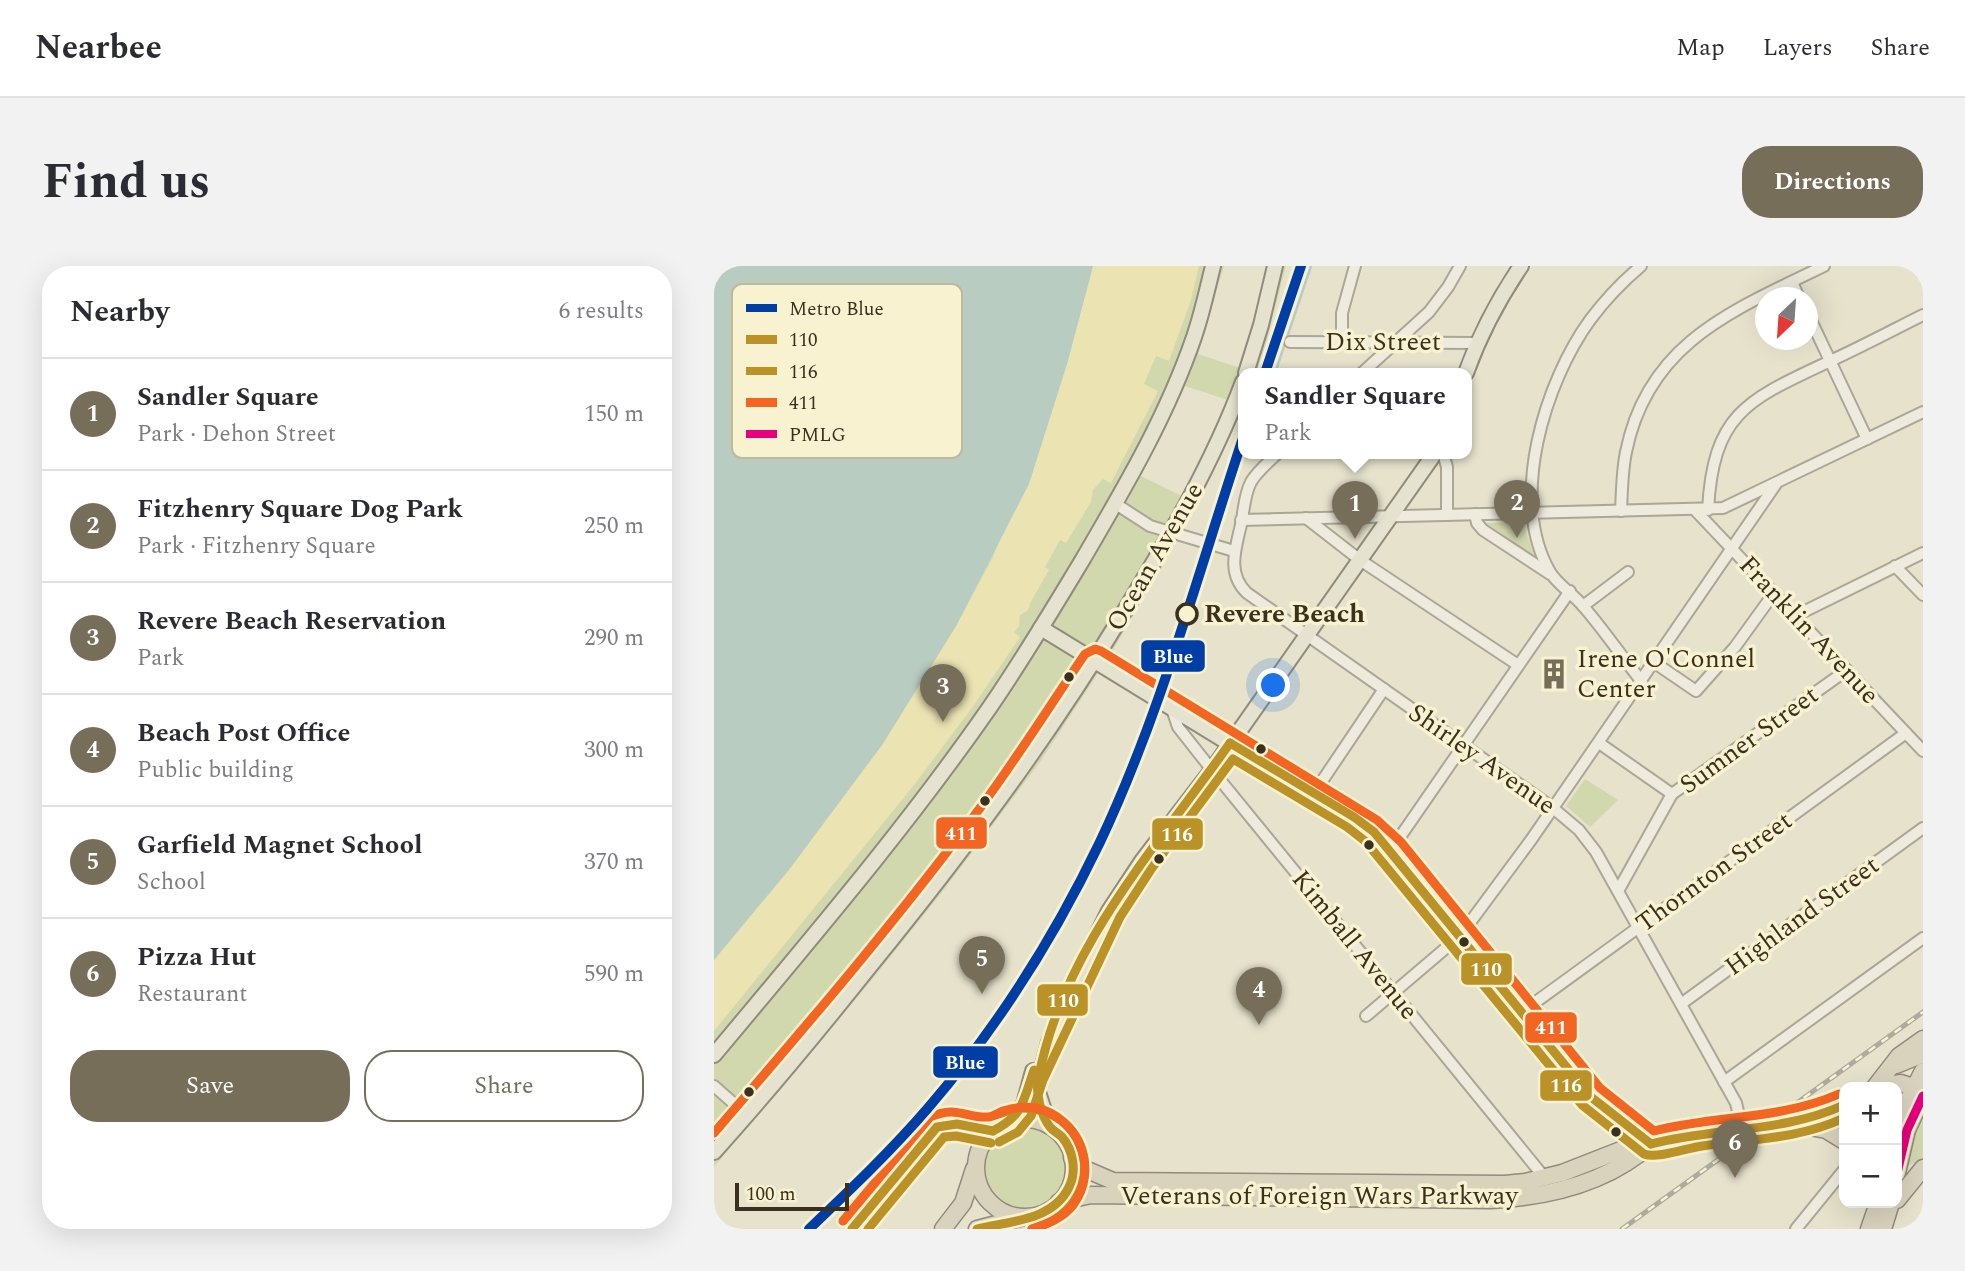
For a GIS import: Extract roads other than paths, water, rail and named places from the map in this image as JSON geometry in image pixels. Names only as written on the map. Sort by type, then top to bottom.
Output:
[{"type":"highway","points":[[1879,1082],[1902,1053],[1923,1039]]},
{"type":"highway","points":[[1889,1067],[1923,1054]]},
{"type":"highway","points":[[1902,1126],[1920,1091],[1923,1071]]},
{"type":"highway","points":[[1902,1086],[1920,1091]]},
{"type":"highway","name":"Veterans of Foreign Wars Parkway","points":[[1790,1125],[1819,1117],[1839,1107]]},
{"type":"highway","points":[[943,1229],[963,1203],[977,1156],[989,1135],[1010,1122],[1024,1119],[1049,1126],[1068,1146],[1073,1168],[1070,1187],[1059,1202],[1044,1213],[977,1229]]},
{"type":"highway","name":"Veterans of Foreign Wars Parkway","points":[[1072,1158],[1101,1178],[1126,1181],[1474,1185],[1513,1183],[1544,1177],[1583,1167],[1625,1148],[1738,1126],[1790,1125],[1823,1129],[1839,1138]]},
{"type":"highway","name":"Veterans of Foreign Wars Parkway","points":[[1059,1202],[1091,1195],[1491,1200],[1524,1198],[1557,1192],[1597,1178],[1629,1161],[1651,1144]]},
{"type":"highway","points":[[977,1156],[978,1181],[983,1193],[1001,1211],[1026,1217]]},
{"type":"highway","points":[[1902,1174],[1923,1168]]},
{"type":"highway","points":[[1869,1229],[1923,1168]]},
{"type":"main road","points":[[714,1055],[939,776],[988,709],[1041,628],[1116,504],[1169,400],[1196,332],[1213,266]]},
{"type":"main road","points":[[1248,368],[1275,266]]},
{"type":"main road","points":[[1468,368],[1493,311],[1521,266]]},
{"type":"main road","name":"Ocean Avenue","points":[[714,1152],[851,991],[994,810],[1095,661],[1171,532],[1211,459],[1238,394]]},
{"type":"main road","points":[[1010,1122],[1024,1104],[1031,1075],[1109,911],[1142,861],[1212,770],[1431,459]]},
{"type":"main road","points":[[1041,628],[1365,825],[1391,850],[1594,1100],[1651,1144]]},
{"type":"main road","points":[[1049,1042],[1037,1089],[1049,1126]]},
{"type":"street","points":[[1342,341],[1342,313],[1355,266]]},
{"type":"street","points":[[1367,368],[1429,312],[1460,266]]},
{"type":"street","points":[[1551,574],[1536,541],[1533,513],[1533,478],[1550,395],[1567,358],[1590,321],[1619,285],[1642,266]]},
{"type":"street","points":[[1621,511],[1625,453],[1641,406],[1653,383],[1671,359],[1706,327],[1725,315],[1824,266]]},
{"type":"street","points":[[1792,282],[1794,287]]},
{"type":"street","points":[[1708,509],[1711,468],[1716,453],[1732,423],[1744,410],[1770,389],[1923,315]]},
{"type":"street","points":[[1818,335],[1867,439]]},
{"type":"street","name":"Dix Street","points":[[1290,342],[1477,343]]},
{"type":"street","points":[[1241,520],[1708,509],[1730,505],[1923,412]]},
{"type":"street","points":[[1116,504],[1150,526],[1234,551],[1250,485],[1258,472],[1272,459]]},
{"type":"street","points":[[1445,459],[1447,515]]},
{"type":"street","points":[[1366,1016],[1460,936],[1642,682],[1778,482]]},
{"type":"street","name":"Franklin Avenue","points":[[1695,510],[1923,751]]},
{"type":"street","points":[[1475,514],[1477,523],[1483,530],[1551,574],[1570,591],[1642,682]]},
{"type":"street","points":[[1306,518],[1360,560],[1518,665]]},
{"type":"street","name":"Shirley Avenue","points":[[1234,551],[1236,577],[1244,589],[1553,808],[1588,840],[1738,1108],[1738,1126]]},
{"type":"street","points":[[1795,616],[1923,553]]},
{"type":"street","points":[[1895,566],[1923,595]]},
{"type":"street","points":[[1583,606],[1628,572]]},
{"type":"street","points":[[1391,850],[1570,591]]},
{"type":"street","points":[[1655,663],[1696,691],[1735,648],[1774,593]]},
{"type":"street","name":"Sumner Street","points":[[1618,891],[1672,794],[1847,670]]},
{"type":"street","points":[[1314,793],[1384,689]]},
{"type":"street","name":"Kimball Avenue","points":[[1162,703],[1212,770],[1544,1177]]},
{"type":"street","name":"Thornton Street","points":[[1522,1012],[1906,733]]},
{"type":"street","points":[[1599,743],[1672,794]]},
{"type":"street","name":"Highland Street","points":[[1681,1004],[1923,828]]},
{"type":"street","points":[[1724,1082],[1923,939]]},
{"type":"street","points":[[714,1086],[740,1109],[751,1110]]},
{"type":"street","points":[[1796,1229],[1839,1176]]},
{"type":"waterway","points":[[1277,368],[1311,266]]},
{"type":"railway","points":[[1622,1229],[1923,1012]]},
{"type":"railway","points":[[816,1229],[846,1201]]},
{"type":"metro line","name":"Blue","points":[[1267,368],[1301,266]]},
{"type":"metro line","name":"Blue","points":[[809,1229],[900,1140],[953,1078],[1001,1014],[1063,913],[1100,842],[1142,743],[1238,453]]},
{"type":"place","name":"Fitzhenry Square Dog Park","points":[[1517,538]]},
{"type":"place","name":"Sandler Square","points":[[1355,539]]},
{"type":"place","name":"Revere Beach","points":[[1187,614]]},
{"type":"place","name":"Irene O'Connel Center","points":[[1554,674]]},
{"type":"place","name":"Revere Beach Reservation","points":[[943,722]]},
{"type":"place","name":"Garfield Magnet School","points":[[982,994]]},
{"type":"place","name":"Beach Post Office","points":[[1259,1025]]},
{"type":"place","name":"Pizza Hut","points":[[1735,1178]]}]
